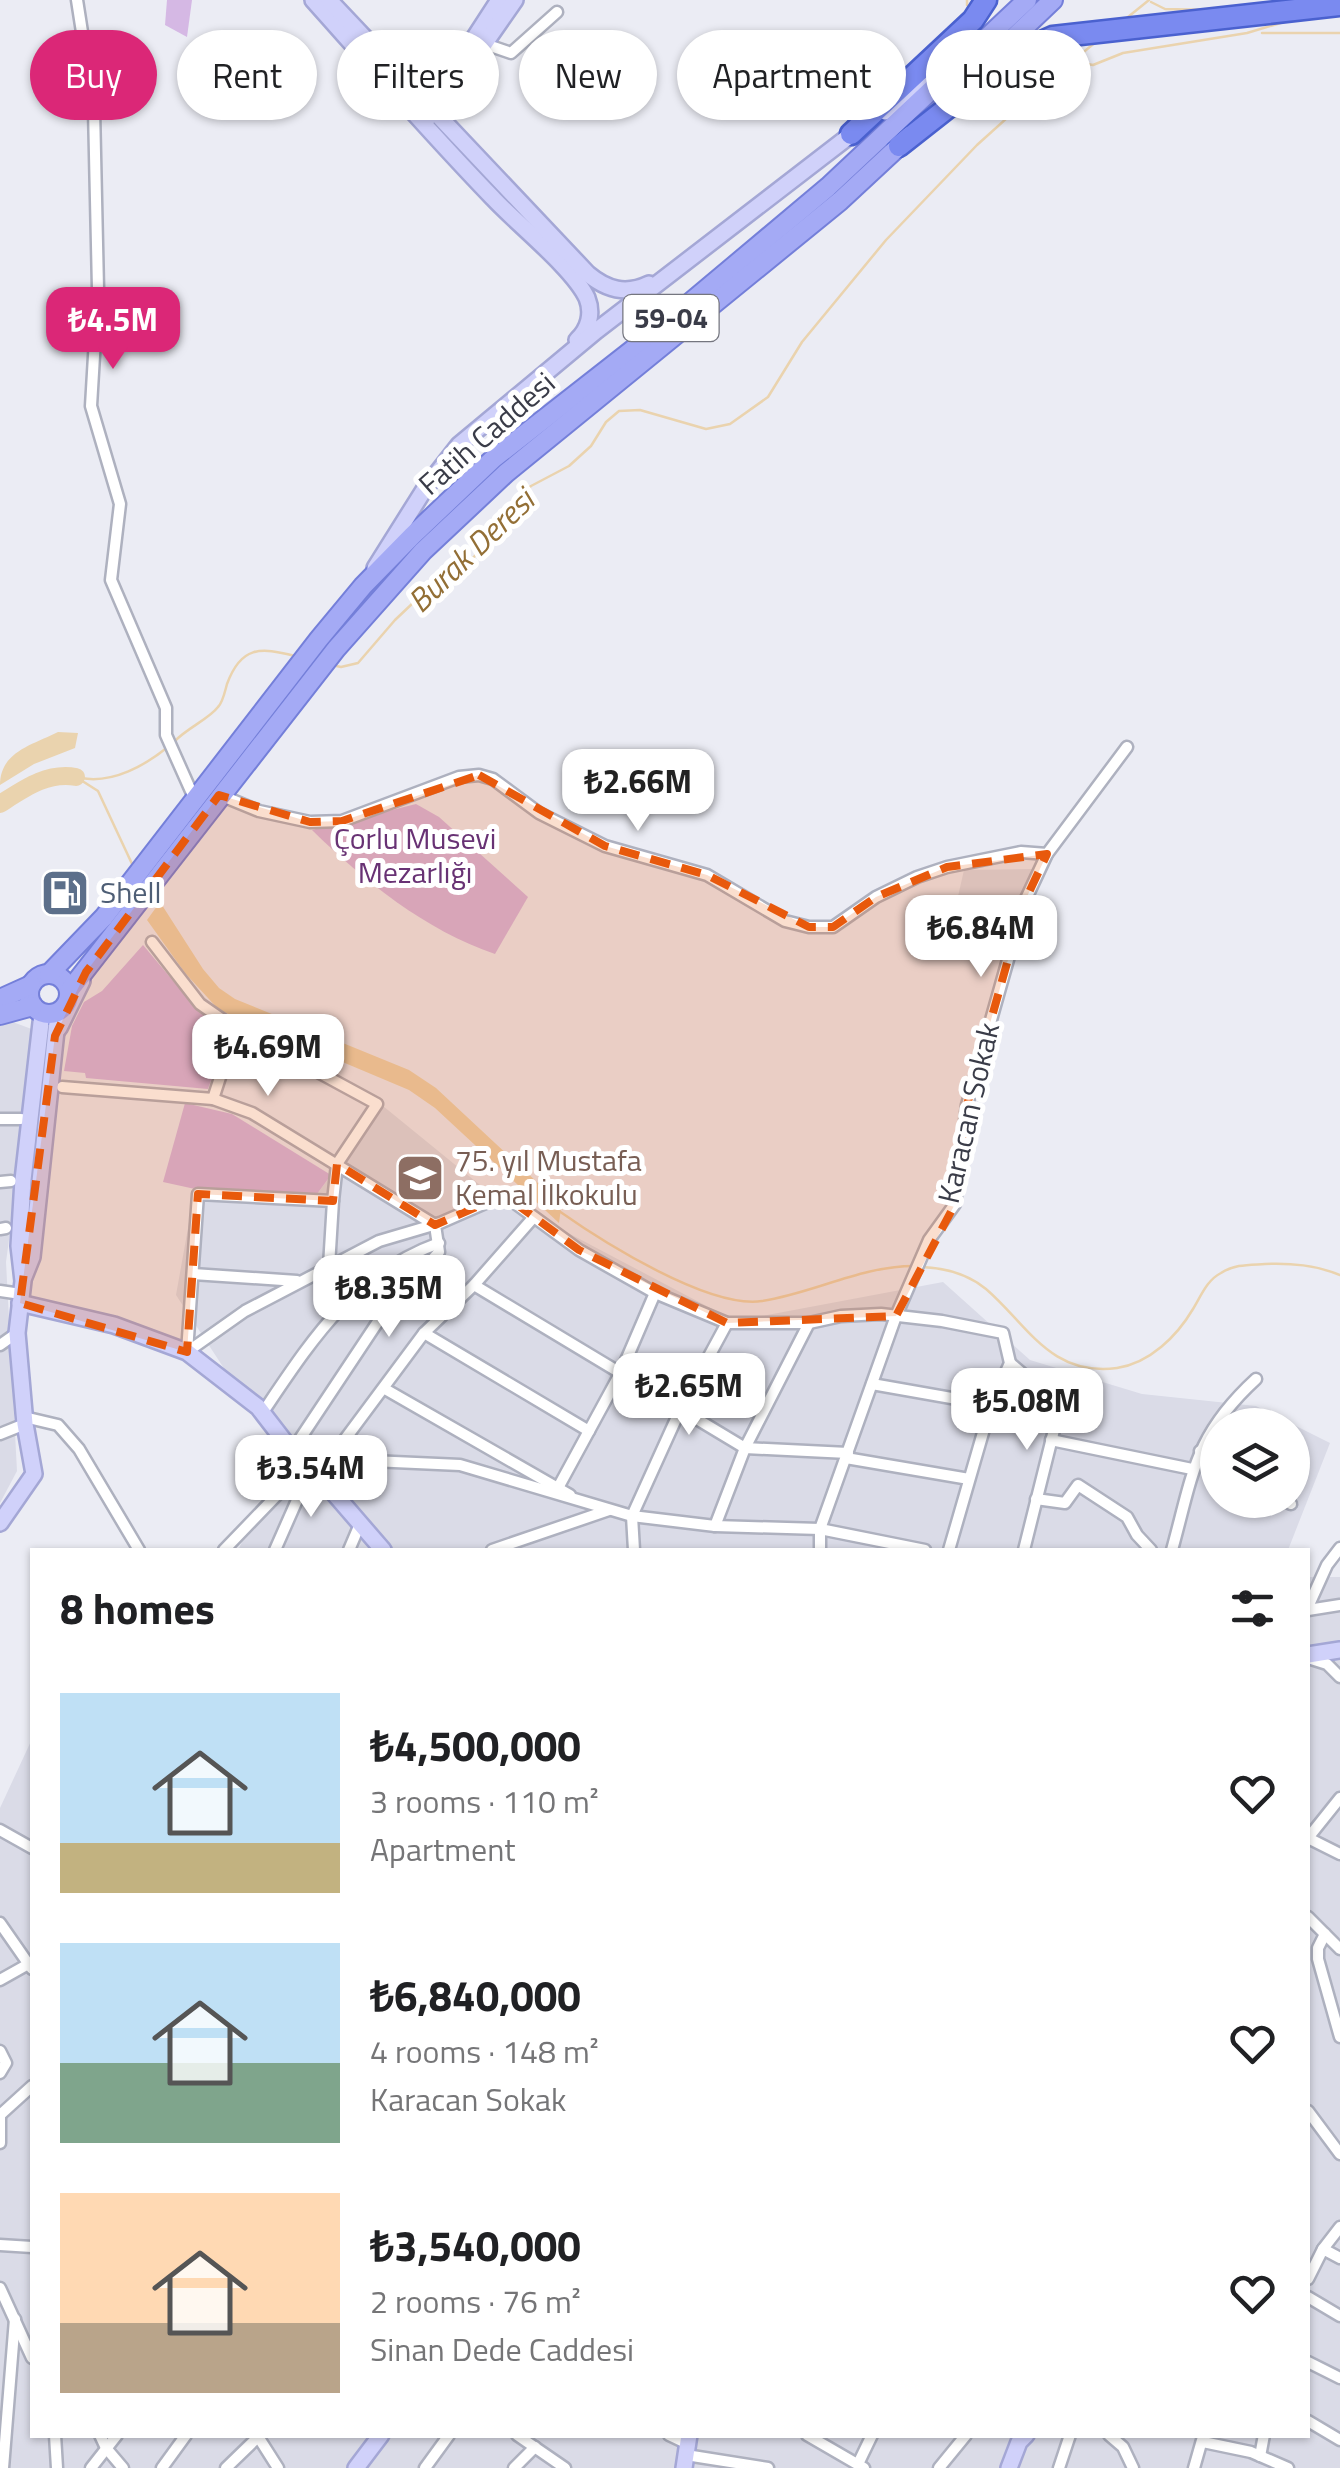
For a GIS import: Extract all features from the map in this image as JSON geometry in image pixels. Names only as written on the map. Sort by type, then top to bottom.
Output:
[{"type":"highway","points":[[851,134],[962,30],[986,0]]},
{"type":"highway","points":[[899,146],[1016,53],[1043,40],[1079,32],[1340,4]]},
{"type":"main road","name":"Fatih Caddesi","points":[[996,30],[1028,0]]},
{"type":"main road","name":"Fatih Caddesi","points":[[69,990],[120,928],[194,800],[303,676],[336,649],[424,551],[506,472],[840,200],[1054,0]]},
{"type":"main road","name":"Fatih Caddesi","points":[[48,974],[219,795],[303,676],[319,639],[363,586],[493,460],[654,333],[828,187],[926,96]]},
{"type":"main road","points":[[0,999],[48,974],[60,976],[69,990],[66,1006],[0,1015]]},
{"type":"main road","points":[[31,985],[29,998],[44,1011]]},
{"type":"street","points":[[77,0],[94,109],[98,289],[91,406],[120,504],[111,580],[166,708],[166,735],[194,800]]},
{"type":"street","points":[[313,0],[342,30]]},
{"type":"street","points":[[329,0],[356,30]]},
{"type":"street","points":[[485,30],[499,0]]},
{"type":"street","points":[[489,30],[515,0]]},
{"type":"street","points":[[499,49],[511,53],[556,12]]},
{"type":"street","points":[[363,586],[392,535],[460,445],[556,364],[851,134],[926,87]]},
{"type":"street","points":[[431,120],[495,189],[588,300],[590,318],[584,333],[556,364]]},
{"type":"street","points":[[435,120],[449,129],[495,189],[602,286],[624,291],[643,287],[691,258]]},
{"type":"street","points":[[449,120],[449,129]]},
{"type":"street","name":"Karacan Sokak","points":[[820,1548],[820,1529],[896,1316],[922,1255],[955,1204],[967,1105],[1024,902],[1047,854],[1127,747]]},
{"type":"street","points":[[219,795],[260,811],[310,822],[342,821],[459,777],[479,775],[493,780],[539,813],[605,846],[708,874],[785,921],[809,927],[834,927],[876,897],[947,866],[1020,852],[1047,854]]},
{"type":"street","points":[[152,942],[200,1004],[236,1028],[376,1104],[337,1164],[329,1266]]},
{"type":"street","points":[[21,1293],[32,1257],[55,1036],[86,972]]},
{"type":"street","points":[[44,1011],[55,1036]]},
{"type":"street","points":[[0,1524],[34,1474],[16,1333],[32,1091],[44,1011]]},
{"type":"street","points":[[214,1098],[236,1028]]},
{"type":"street","points":[[62,1087],[214,1098],[252,1113],[435,1225],[439,1243],[435,1259],[381,1317],[292,1450]]},
{"type":"street","points":[[0,1119],[21,1119]]},
{"type":"street","points":[[187,1352],[198,1194],[334,1201]]},
{"type":"street","points":[[187,1352],[245,1312],[379,1240],[435,1225],[504,1195],[579,1250],[655,1292],[727,1323],[808,1323],[860,1314],[998,1330],[1007,1338],[1010,1362],[991,1405],[951,1548]]},
{"type":"street","points":[[226,1548],[307,1470],[334,1454],[424,1334],[474,1286],[532,1218]]},
{"type":"street","points":[[263,1412],[307,1347],[349,1296],[439,1243]]},
{"type":"street","points":[[193,1274],[301,1281]]},
{"type":"street","points":[[474,1286],[745,1448],[847,1455],[969,1479]]},
{"type":"street","points":[[0,1291],[21,1293],[187,1352],[263,1412],[307,1470],[332,1491],[381,1548]]},
{"type":"street","points":[[559,1486],[621,1372],[655,1292]]},
{"type":"street","points":[[634,1548],[632,1516],[681,1408],[727,1323]]},
{"type":"street","points":[[715,1526],[745,1448],[808,1323]]},
{"type":"street","points":[[0,1345],[16,1333]]},
{"type":"street","points":[[424,1334],[589,1431]]},
{"type":"street","points":[[1010,1362],[1060,1406],[1024,1548]]},
{"type":"street","points":[[1227,1408],[1256,1379]]},
{"type":"street","points":[[872,1384],[991,1405]]},
{"type":"street","points":[[385,1389],[559,1486],[577,1501]]},
{"type":"street","points":[[0,1434],[25,1420],[58,1425],[79,1449],[138,1548]]},
{"type":"street","points":[[1051,1440],[1192,1468]]},
{"type":"street","points":[[1172,1548],[1192,1468],[1200,1452]]},
{"type":"street","points":[[332,1491],[349,1469],[372,1461],[460,1465],[632,1516],[715,1526],[820,1529],[914,1548]]},
{"type":"street","points":[[276,1548],[307,1470]]},
{"type":"street","points":[[1036,1498],[1064,1503],[1078,1486],[1127,1517],[1148,1548]]},
{"type":"street","points":[[498,1548],[610,1510]]},
{"type":"street","points":[[350,1548],[360,1524]]},
{"type":"street","points":[[1310,1603],[1326,1565],[1340,1548]]},
{"type":"street","points":[[1310,1608],[1340,1605]]},
{"type":"street","points":[[1310,1656],[1340,1650]]},
{"type":"street","points":[[1310,1657],[1327,1664],[1340,1677]]},
{"type":"street","points":[[1310,1836],[1335,1811],[1340,1798]]},
{"type":"street","points":[[0,1830],[30,1847]]},
{"type":"street","points":[[1310,1839],[1340,1854]]},
{"type":"street","points":[[1310,1919],[1340,1949]]},
{"type":"street","points":[[0,1923],[30,1964]]},
{"type":"street","points":[[1325,1934],[1318,1959],[1340,2037]]},
{"type":"street","points":[[0,1980],[30,1965]]},
{"type":"street","points":[[0,2052],[6,2063],[0,2074]]},
{"type":"street","points":[[0,2143],[0,2114],[30,2088]]},
{"type":"street","points":[[1310,2114],[1340,2154]]},
{"type":"street","points":[[1310,2275],[1340,2227]]},
{"type":"street","points":[[0,2246],[30,2244]]},
{"type":"street","points":[[1323,2250],[1340,2258]]},
{"type":"street","points":[[0,2288],[30,2354]]},
{"type":"street","points":[[1310,2298],[1340,2316]]},
{"type":"street","points":[[3,2468],[15,2320]]},
{"type":"street","points":[[1310,2365],[1340,2378]]},
{"type":"street","points":[[1310,2422],[1340,2440]]},
{"type":"street","points":[[55,2438],[58,2468]]},
{"type":"street","points":[[101,2438],[123,2468]]},
{"type":"street","points":[[90,2468],[114,2438]]},
{"type":"street","points":[[162,2468],[184,2438]]},
{"type":"street","points":[[226,2468],[256,2438]]},
{"type":"street","points":[[259,2438],[278,2468]]},
{"type":"street","points":[[356,2468],[379,2438]]},
{"type":"street","points":[[425,2468],[447,2438]]},
{"type":"street","points":[[522,2438],[565,2468]]},
{"type":"street","points":[[812,2438],[861,2466],[871,2438]]},
{"type":"street","points":[[939,2468],[964,2438]]},
{"type":"street","points":[[1009,2468],[1023,2438]]},
{"type":"street","points":[[1060,2468],[1069,2438]]},
{"type":"street","points":[[1112,2438],[1123,2447],[1133,2468]]},
{"type":"street","points":[[1194,2468],[1202,2438]]},
{"type":"street","points":[[1205,2438],[1288,2468]]},
{"type":"street","points":[[1260,2456],[1263,2438]]},
{"type":"street","points":[[514,2468],[535,2447]]},
{"type":"street","points":[[687,2451],[768,2468]]},
{"type":"highlighted area","points":[[479,775],[605,846],[707,875],[809,927],[833,927],[876,897],[947,867],[1047,854],[1024,903],[967,1105],[955,1204],[896,1316],[727,1323],[579,1250],[504,1195],[435,1225],[337,1164],[333,1201],[198,1194],[187,1352],[20,1303],[55,1036],[86,972],[219,795],[310,822],[342,821]]},
{"type":"shaded area","points":[[58,732],[78,733],[75,748],[34,764],[0,785],[1,774],[11,757]]},
{"type":"shaded area","points":[[1032,869],[1004,957],[946,949],[964,870]]},
{"type":"shaded area","points":[[160,902],[219,988],[235,999],[409,1070],[436,1088],[562,1201],[559,1223],[435,1108],[409,1090],[219,1010],[185,973],[147,920]]},
{"type":"shaded area","points":[[10,1021],[37,1031],[6,1262],[17,1471],[0,1503],[0,1026]]},
{"type":"shaded area","points":[[383,1106],[491,1194],[504,1186],[553,1225],[735,1321],[943,1282],[1030,1360],[1142,1394],[1256,1406],[1260,1408],[1200,1408],[1200,1518],[1301,1518],[1289,1548],[239,1548],[284,1460],[176,1295],[195,1189],[317,1194]]},
{"type":"shaded area","points":[[1310,1433],[1330,1443],[1310,1494]]},
{"type":"shaded area","points":[[1310,1577],[1340,1577],[1340,2468],[0,2468],[0,1808],[30,1743],[30,2438],[1310,2438]]},
{"type":"green space","points":[[167,0],[192,0],[188,30],[177,32],[165,25]]},
{"type":"green space","name":"Çorlu Musevi Mezarlığı","points":[[416,804],[439,817],[528,897],[495,954],[420,918],[352,867],[312,830]]},
{"type":"green space","points":[[143,945],[200,1013],[228,1030],[208,1089],[86,1078],[85,1073],[64,1071],[72,1026],[84,1002],[102,991]]},
{"type":"green space","points":[[185,1103],[232,1114],[331,1175],[317,1194],[195,1189],[163,1182]]},
{"type":"waterway","points":[[967,0],[967,5]]},
{"type":"waterway","name":"Burak Deresi","points":[[1123,21],[1149,0]]},
{"type":"waterway","points":[[1151,2],[1165,9],[1212,10]]},
{"type":"waterway","points":[[1091,65],[1123,53],[1247,33],[1284,22]]},
{"type":"waterway","points":[[1262,33],[1340,33]]},
{"type":"waterway","name":"Burak Deresi","points":[[332,665],[358,663],[433,584],[474,557],[514,501],[531,486],[569,466],[619,411],[640,410],[706,429],[730,424],[768,397],[802,342],[886,240],[977,145],[1097,41]]},
{"type":"waterway","name":"Burak Deresi","points":[[175,741],[218,707],[233,672],[245,656],[262,651],[295,656]]},
{"type":"waterway","name":"Burak Deresi","points":[[81,778],[105,778],[128,771],[169,746]]},
{"type":"waterway","points":[[76,777],[98,791],[133,866]]},
{"type":"waterway","points":[[0,804],[46,779],[76,777]]},
{"type":"waterway","points":[[559,1211],[657,1271],[714,1295],[740,1301],[762,1301],[875,1270],[914,1266]]},
{"type":"waterway","points":[[922,1267],[948,1270],[972,1279],[1042,1345],[1074,1364],[1094,1369],[1129,1365],[1161,1347],[1179,1329],[1212,1280],[1232,1268],[1294,1264],[1340,1275]]},
{"type":"place","name":"Shell","points":[[65,893]]},
{"type":"place","name":"75. yıl Mustafa Kemal İlkokulu","points":[[420,1178]]}]
